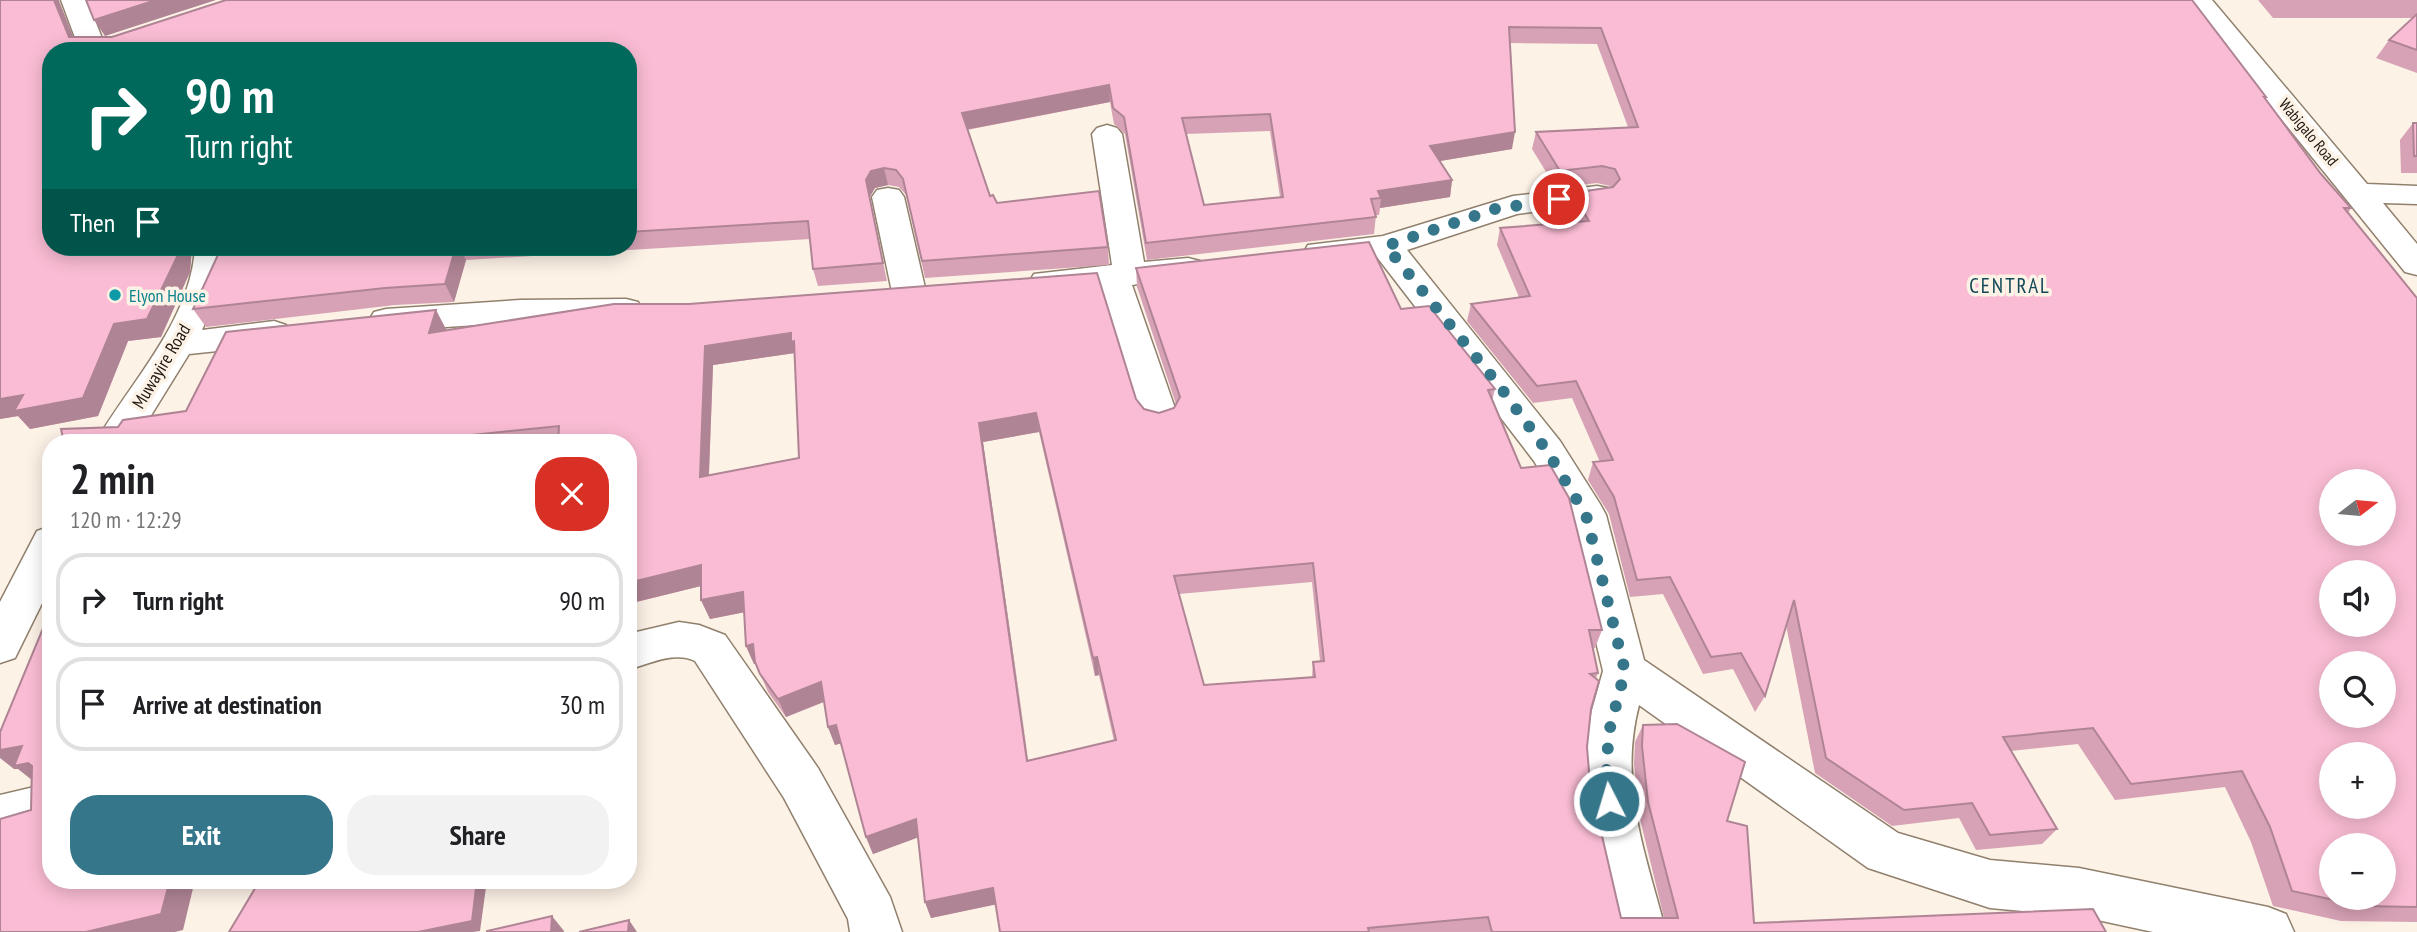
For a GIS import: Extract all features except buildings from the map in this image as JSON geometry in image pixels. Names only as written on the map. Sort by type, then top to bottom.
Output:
[{"type":"street","points":[[74,0],[90,42]]},
{"type":"street","name":"Wabigalo Road","points":[[2198,0],[2417,265]]},
{"type":"street","points":[[1107,134],[1121,276],[1159,418]]},
{"type":"street","points":[[2359,193],[2417,195]]},
{"type":"street","points":[[1292,255],[1386,246],[1513,205],[1597,195]]},
{"type":"street","points":[[888,197],[895,293],[944,289]]},
{"type":"street","points":[[1386,246],[1547,451],[1586,515],[1625,671],[1610,728],[1606,765],[1609,801],[1640,932]]},
{"type":"street","name":"Muwayire Road","points":[[120,434],[178,344],[210,273],[211,256]]},
{"type":"street","points":[[1019,284],[1121,276],[1225,263]]},
{"type":"street","points":[[355,324],[520,311],[655,309]]},
{"type":"street","points":[[178,344],[300,330]]},
{"type":"street","points":[[0,645],[42,560]]},
{"type":"street","points":[[637,650],[677,639],[695,640],[710,649],[801,783],[872,914],[876,932]]},
{"type":"street","points":[[1625,671],[1885,852],[1990,884],[2079,892],[2268,932]]},
{"type":"street","points":[[0,817],[42,806]]},
{"type":"place","name":"Elyon House","points":[[115,295]]},
{"type":"district","name":"CENTRAL","points":[[2010,285]]},
{"type":"route","points":[[1559,199],[1495,209],[1386,246],[1498,384],[1547,451],[1586,515],[1625,671],[1610,728],[1606,765],[1609,801]]}]
